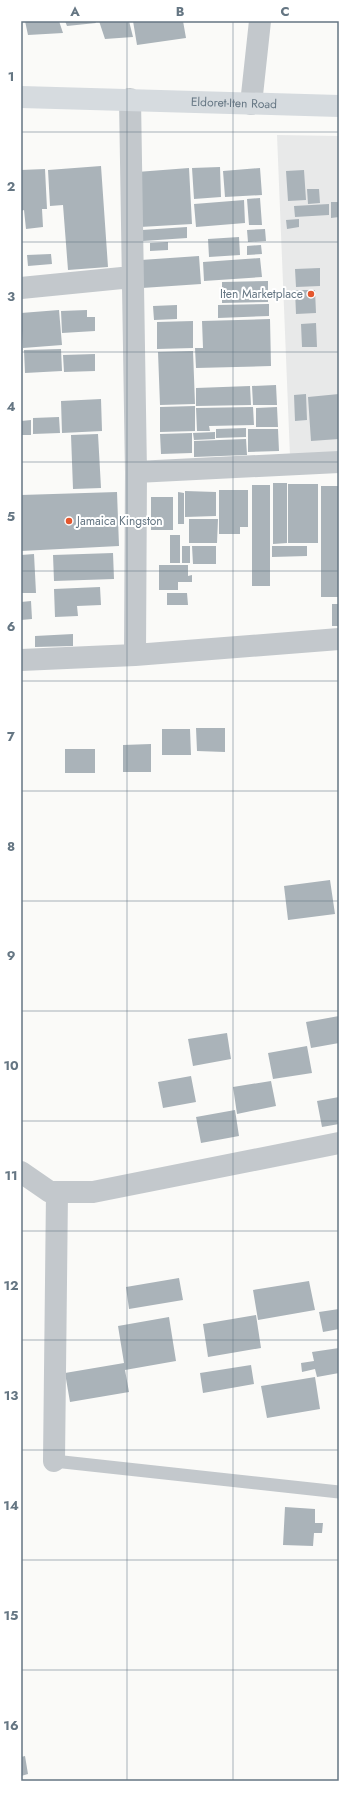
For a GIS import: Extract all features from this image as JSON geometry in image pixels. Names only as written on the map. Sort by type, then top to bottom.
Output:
[{"type":"main road","name":"Eldoret-Iten Road","points":[[21,97],[339,106]]},
{"type":"street","points":[[251,104],[260,21]]},
{"type":"street","points":[[130,99],[136,472],[135,655]]},
{"type":"street","points":[[21,288],[132,277]]},
{"type":"street","points":[[136,472],[339,462]]},
{"type":"street","points":[[21,660],[135,655],[339,639]]},
{"type":"street","points":[[21,1172],[50,1192],[93,1192],[339,1143]]},
{"type":"street","points":[[54,1461],[57,1192]]},
{"type":"lane","points":[[54,1461],[339,1492]]},
{"type":"shaded area","name":"Iten Marketplace","points":[[277,135],[339,136],[339,453],[290,456]]},
{"type":"building","points":[[25,21],[59,21],[63,33],[28,35]]},
{"type":"building","points":[[65,21],[95,21],[96,23],[67,26]]},
{"type":"building","points":[[99,21],[129,21],[133,37],[105,39]]},
{"type":"building","points":[[133,21],[183,21],[186,38],[137,45]]},
{"type":"building","points":[[101,166],[108,267],[68,270],[63,205],[50,206],[48,170]]},
{"type":"building","points":[[220,167],[221,197],[194,199],[192,168]]},
{"type":"building","points":[[189,168],[192,224],[140,227],[137,172]]},
{"type":"building","points":[[260,168],[262,195],[225,197],[223,171]]},
{"type":"building","points":[[45,169],[47,209],[42,209],[43,227],[26,229],[24,210],[21,211],[21,170]]},
{"type":"building","points":[[304,170],[306,200],[288,201],[286,171]]},
{"type":"building","points":[[307,189],[319,189],[320,203],[308,204]]},
{"type":"building","points":[[260,198],[262,225],[249,225],[247,199]]},
{"type":"building","points":[[244,200],[245,223],[196,227],[194,204]]},
{"type":"building","points":[[331,202],[339,202],[339,217],[331,218]]},
{"type":"building","points":[[329,204],[329,215],[295,217],[294,206]]},
{"type":"building","points":[[299,219],[299,227],[287,229],[286,220]]},
{"type":"building","points":[[187,227],[187,238],[143,241],[142,230]]},
{"type":"building","points":[[265,229],[266,241],[248,242],[247,230]]},
{"type":"building","points":[[239,237],[240,255],[209,257],[208,239]]},
{"type":"building","points":[[168,242],[168,250],[150,251],[150,243]]},
{"type":"building","points":[[261,245],[262,254],[247,255],[247,246]]},
{"type":"building","points":[[51,254],[52,264],[28,266],[27,255]]},
{"type":"building","points":[[199,256],[201,284],[142,288],[141,260]]},
{"type":"building","points":[[260,258],[262,277],[204,281],[203,262]]},
{"type":"building","points":[[320,268],[320,286],[296,287],[295,269]]},
{"type":"building","points":[[268,281],[268,302],[222,303],[222,282]]},
{"type":"building","points":[[295,290],[315,290],[316,313],[296,314]]},
{"type":"building","points":[[269,304],[269,316],[218,318],[218,305]]},
{"type":"building","points":[[177,305],[177,319],[154,320],[153,306]]},
{"type":"building","points":[[59,310],[62,345],[23,348],[21,313]]},
{"type":"building","points":[[87,310],[87,317],[95,317],[95,331],[62,333],[61,311]]},
{"type":"building","points":[[270,319],[271,366],[196,368],[195,348],[203,348],[202,321]]},
{"type":"building","points":[[193,321],[193,348],[157,349],[157,322]]},
{"type":"building","points":[[316,323],[317,347],[302,347],[301,324]]},
{"type":"building","points":[[61,349],[62,371],[25,373],[24,350]]},
{"type":"building","points":[[193,351],[195,404],[160,405],[158,352]]},
{"type":"building","points":[[95,354],[95,371],[64,372],[63,355]]},
{"type":"building","points":[[276,385],[277,405],[253,405],[252,386]]},
{"type":"building","points":[[250,386],[251,405],[196,406],[196,388]]},
{"type":"building","points":[[306,394],[307,420],[295,421],[294,395]]},
{"type":"building","points":[[339,394],[339,439],[311,441],[308,397]]},
{"type":"building","points":[[101,399],[102,431],[62,433],[61,401]]},
{"type":"building","points":[[195,406],[195,431],[160,432],[160,407]]},
{"type":"building","points":[[253,407],[254,425],[209,426],[210,431],[197,431],[196,408]]},
{"type":"building","points":[[277,407],[278,427],[256,427],[256,408]]},
{"type":"building","points":[[59,417],[60,433],[33,434],[33,418]]},
{"type":"building","points":[[31,420],[31,435],[21,435],[21,421]]},
{"type":"building","points":[[246,428],[246,437],[216,438],[216,429]]},
{"type":"building","points":[[248,429],[278,429],[279,451],[248,452]]},
{"type":"building","points":[[215,432],[215,439],[194,440],[193,433]]},
{"type":"building","points":[[192,433],[192,453],[161,454],[160,434]]},
{"type":"building","points":[[98,434],[101,488],[73,489],[71,435]]},
{"type":"building","points":[[246,439],[247,455],[194,457],[194,441]]},
{"type":"building","points":[[273,483],[287,483],[287,543],[273,544]]},
{"type":"building","points":[[288,484],[318,484],[318,543],[288,543]]},
{"type":"building","points":[[252,485],[270,485],[270,586],[252,586]]},
{"type":"building","points":[[321,486],[339,486],[339,597],[321,597]]},
{"type":"building","points":[[219,490],[248,490],[248,527],[240,527],[240,534],[219,534]]},
{"type":"building","points":[[185,491],[216,492],[216,516],[185,517]]},
{"type":"building","name":"Jamaica Kingston","points":[[117,492],[119,546],[21,551],[21,495]]},
{"type":"building","points":[[178,492],[184,493],[184,524],[178,524]]},
{"type":"building","points":[[151,497],[173,497],[173,530],[151,530]]},
{"type":"building","points":[[189,519],[218,519],[217,543],[189,543]]},
{"type":"building","points":[[170,535],[180,535],[180,563],[170,563]]},
{"type":"building","points":[[182,546],[190,546],[190,563],[182,563]]},
{"type":"building","points":[[192,546],[216,546],[216,564],[193,564]]},
{"type":"building","points":[[272,546],[307,546],[307,556],[272,557]]},
{"type":"building","points":[[113,553],[114,579],[54,581],[53,555]]},
{"type":"building","points":[[34,554],[36,593],[21,593],[21,555]]},
{"type":"building","points":[[159,565],[188,565],[188,576],[192,575],[192,582],[178,582],[178,590],[159,590]]},
{"type":"building","points":[[100,587],[101,605],[77,606],[78,616],[55,617],[54,589]]},
{"type":"building","points":[[167,593],[187,593],[188,605],[167,605]]},
{"type":"building","points":[[31,601],[32,619],[21,620],[21,602]]},
{"type":"building","points":[[332,604],[339,604],[339,626],[332,626]]},
{"type":"building","points":[[73,634],[73,646],[35,647],[35,636]]},
{"type":"building","points":[[196,728],[225,728],[225,752],[197,751]]},
{"type":"building","points":[[162,729],[190,729],[191,755],[162,755]]},
{"type":"building","points":[[151,744],[151,772],[123,772],[123,745]]},
{"type":"building","points":[[65,749],[95,749],[95,773],[65,773]]},
{"type":"building","points":[[330,880],[335,914],[288,920],[284,886]]},
{"type":"building","points":[[339,1016],[339,1043],[311,1048],[306,1022]]},
{"type":"building","points":[[227,1033],[231,1059],[193,1066],[188,1039]]},
{"type":"building","points":[[307,1046],[312,1073],[273,1079],[268,1053]]},
{"type":"building","points":[[191,1076],[196,1102],[163,1108],[158,1082]]},
{"type":"building","points":[[271,1081],[276,1106],[237,1114],[233,1087]]},
{"type":"building","points":[[339,1097],[339,1124],[322,1127],[317,1101]]},
{"type":"building","points":[[235,1110],[239,1136],[201,1143],[196,1117]]},
{"type":"building","points":[[179,1278],[183,1300],[129,1309],[126,1287]]},
{"type":"building","points":[[309,1281],[315,1310],[258,1320],[253,1290]]},
{"type":"building","points":[[339,1309],[339,1329],[323,1332],[319,1312]]},
{"type":"building","points":[[256,1315],[261,1348],[208,1357],[203,1324]]},
{"type":"building","points":[[169,1317],[176,1361],[125,1370],[129,1392],[70,1402],[65,1373],[124,1363],[118,1326]]},
{"type":"building","points":[[339,1348],[339,1373],[317,1377],[315,1369],[302,1372],[301,1363],[314,1361],[312,1352]]},
{"type":"building","points":[[251,1365],[254,1384],[203,1393],[200,1373]]},
{"type":"building","points":[[315,1377],[320,1409],[267,1418],[261,1386]]},
{"type":"building","points":[[285,1507],[315,1509],[315,1523],[323,1523],[322,1533],[314,1533],[313,1546],[283,1545]]},
{"type":"building","points":[[25,1756],[28,1774],[21,1776],[21,1757]]},
{"type":"place","name":"Iten Marketplace","points":[[311,294]]},
{"type":"place","name":"Jamaica Kingston","points":[[69,521]]}]
